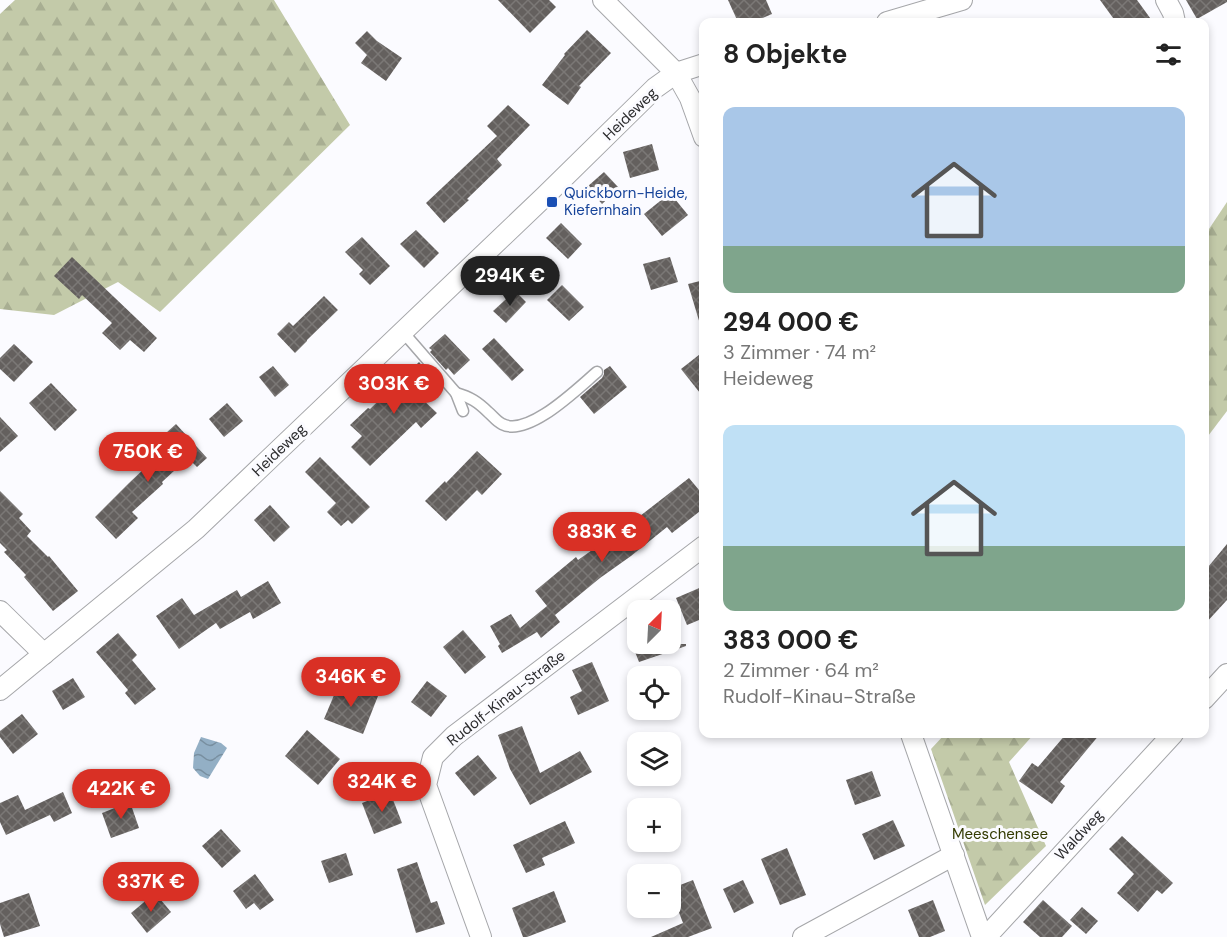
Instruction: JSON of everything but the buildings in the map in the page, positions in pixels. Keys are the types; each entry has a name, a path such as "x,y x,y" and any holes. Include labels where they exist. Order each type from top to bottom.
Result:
{"street":[{"path":"603,0 676,73 690,98 699,123"},
{"path":"1166,0 1174,18"},
{"path":"896,18 919,7 951,9"},
{"name":"Heideweg","path":"0,690 196,529 655,88 676,73 699,66"},
{"name":"Rudolf-Kinau-Straße","path":"481,937 426,785 432,757 454,736 699,550"},
{"path":"0,611 44,654"},
{"path":"1209,694 1227,674"},
{"path":"912,738 984,937"},
{"name":"Waldweg","path":"984,937 1169,738"},
{"path":"803,937 954,855"}],"lane":[{"path":"403,332 456,393 463,411"},
{"path":"456,393 470,397 496,421 513,428 548,413 597,372"}],"green space":[{"path":"15,0 274,0 350,125 160,312 118,282 54,315 0,309 0,14"},
{"path":"1227,202 1227,411 1209,435 1209,229"},
{"name":"Meeschensee","path":"941,738 1030,738 1009,762 1046,846 985,905 931,749"}],"water":[{"path":"201,737 221,743 227,748 208,779 200,776 193,768 194,753"}],"place":[{"name":"Quickborn-Heide, Kiefernhain","path":"552,202"}]}
